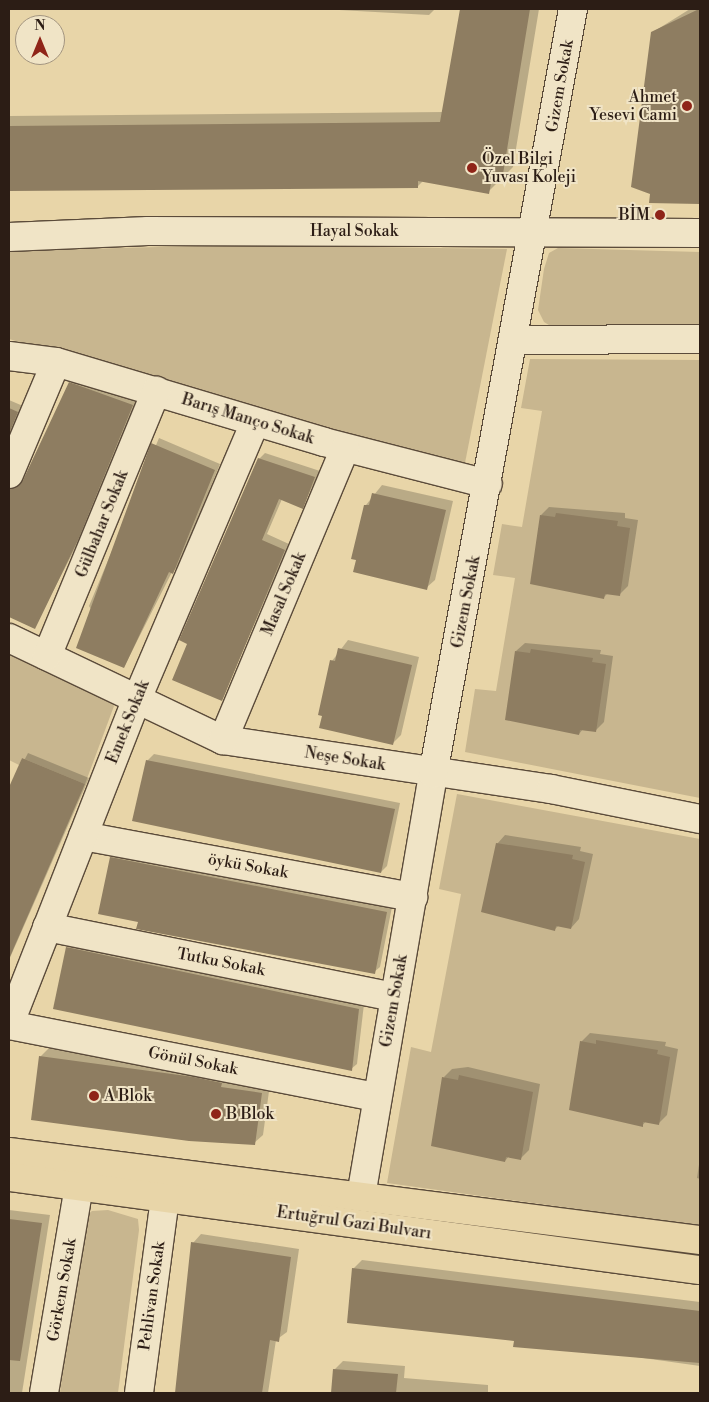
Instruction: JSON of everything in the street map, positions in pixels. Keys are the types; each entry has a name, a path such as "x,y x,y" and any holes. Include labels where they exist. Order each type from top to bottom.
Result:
{"main road":[{"name":"Ertuğrul Gazi Bulvarı","path":"9,1152 165,1198 700,1270"},
{"name":"Ertuğrul Gazi Bulvarı","path":"9,1177 81,1174 361,1196 700,1240"}],"street":[{"name":"Gizem Sokak","path":"361,1196 433,774 488,484 573,9"},
{"name":"Hayal Sokak","path":"9,237 148,230 534,230 700,233"},
{"path":"514,340 700,339"},
{"name":"Barış Manço Sokak","path":"9,356 56,362 345,448 488,484"},
{"path":"9,474 56,362"},
{"name":"Gülbahar Sokak","path":"47,656 156,392"},
{"name":"Emek Sokak","path":"9,1025 137,699 255,422"},
{"name":"Masal Sokak","path":"223,740 345,448"},
{"name":"Neşe Sokak","path":"9,638 223,740 433,774 551,789 700,818"},
{"name":"öykü Sokak","path":"82,836 412,897"},
{"name":"Tutku Sokak","path":"47,927 395,996"},
{"name":"Gönül Sokak","path":"9,1025 377,1097"},
{"name":"Görkem Sokak","path":"44,1393 81,1174"},
{"name":"Pehlivan Sokak","path":"139,1393 165,1198"}],"shaded area":[{"path":"232,245 507,249 464,468 9,339 9,251"},
{"path":"558,248 700,252 700,333 562,333 544,322 538,310 544,269 549,253"},
{"path":"530,359 700,360 700,798 465,752 475,689 496,691 515,578 493,575 502,524 522,527 542,411 521,408"},
{"path":"9,648 107,694 114,706 85,784 22,758 19,765 9,760"},
{"path":"457,794 700,839 700,1226 387,1183 411,1047 431,1052 461,894 439,889"},
{"path":"108,1210 138,1219 139,1230 118,1393 60,1393 83,1218 92,1211"}],"building":[{"path":"460,9 530,9 502,180 492,178 489,194 418,181 418,188 9,191 9,126 440,122"},
{"path":"699,9 700,204 649,203 650,194 631,187 651,32"},
{"path":"69,382 133,405 79,538 35,629 9,617 9,489 23,480"},
{"path":"9,408 18,412 9,434"},
{"path":"151,443 215,470 173,574 169,572 124,668 76,648"},
{"path":"258,458 315,477 303,509 279,499 262,540 285,550 222,701 172,680 187,644 179,640"},
{"path":"372,493 446,510 427,590 353,572 356,560 351,559 364,505 369,505"},
{"path":"556,513 618,521 617,526 630,528 620,596 605,594 604,599 530,584 540,515 555,517"},
{"path":"338,648 412,665 393,745 319,728 322,716 318,715 330,660 335,661"},
{"path":"531,649 593,658 592,662 606,664 596,732 580,730 579,735 505,720 515,651 530,653"},
{"path":"22,758 85,784 9,959 9,787"},
{"path":"146,760 395,809 381,873 132,821"},
{"path":"496,843 573,855 572,859 585,862 571,929 556,926 555,931 481,912"},
{"path":"110,857 387,912 375,974 136,929 138,922 98,914"},
{"path":"66,947 359,1009 352,1071 53,1009"},
{"path":"596,1040 658,1050 657,1054 670,1057 659,1125 643,1122 643,1127 569,1110 580,1041 596,1044"},
{"path":"39,1056 194,1077 222,1083 221,1087 262,1093 255,1145 189,1141 31,1120"},
{"path":"459,1075 533,1092 521,1160 506,1157 505,1162 431,1146 442,1077 458,1080"},
{"path":"9,1219 42,1223 20,1361 9,1360"},
{"path":"191,1242 291,1257 279,1342 270,1340 262,1393 175,1393"},
{"path":"352,1268 700,1311 700,1363 513,1347 514,1341 347,1323"},
{"path":"333,1369 398,1374 396,1393 331,1393"}],"place":[{"name":"Ahmet Yesevi Cami","path":"687,106"},
{"name":"Özel Bilgi Yuvası Koleji","path":"472,168"},
{"name":"BİM","path":"660,215"},
{"name":"A Blok","path":"94,1096"},
{"name":"B Blok","path":"216,1114"}]}
